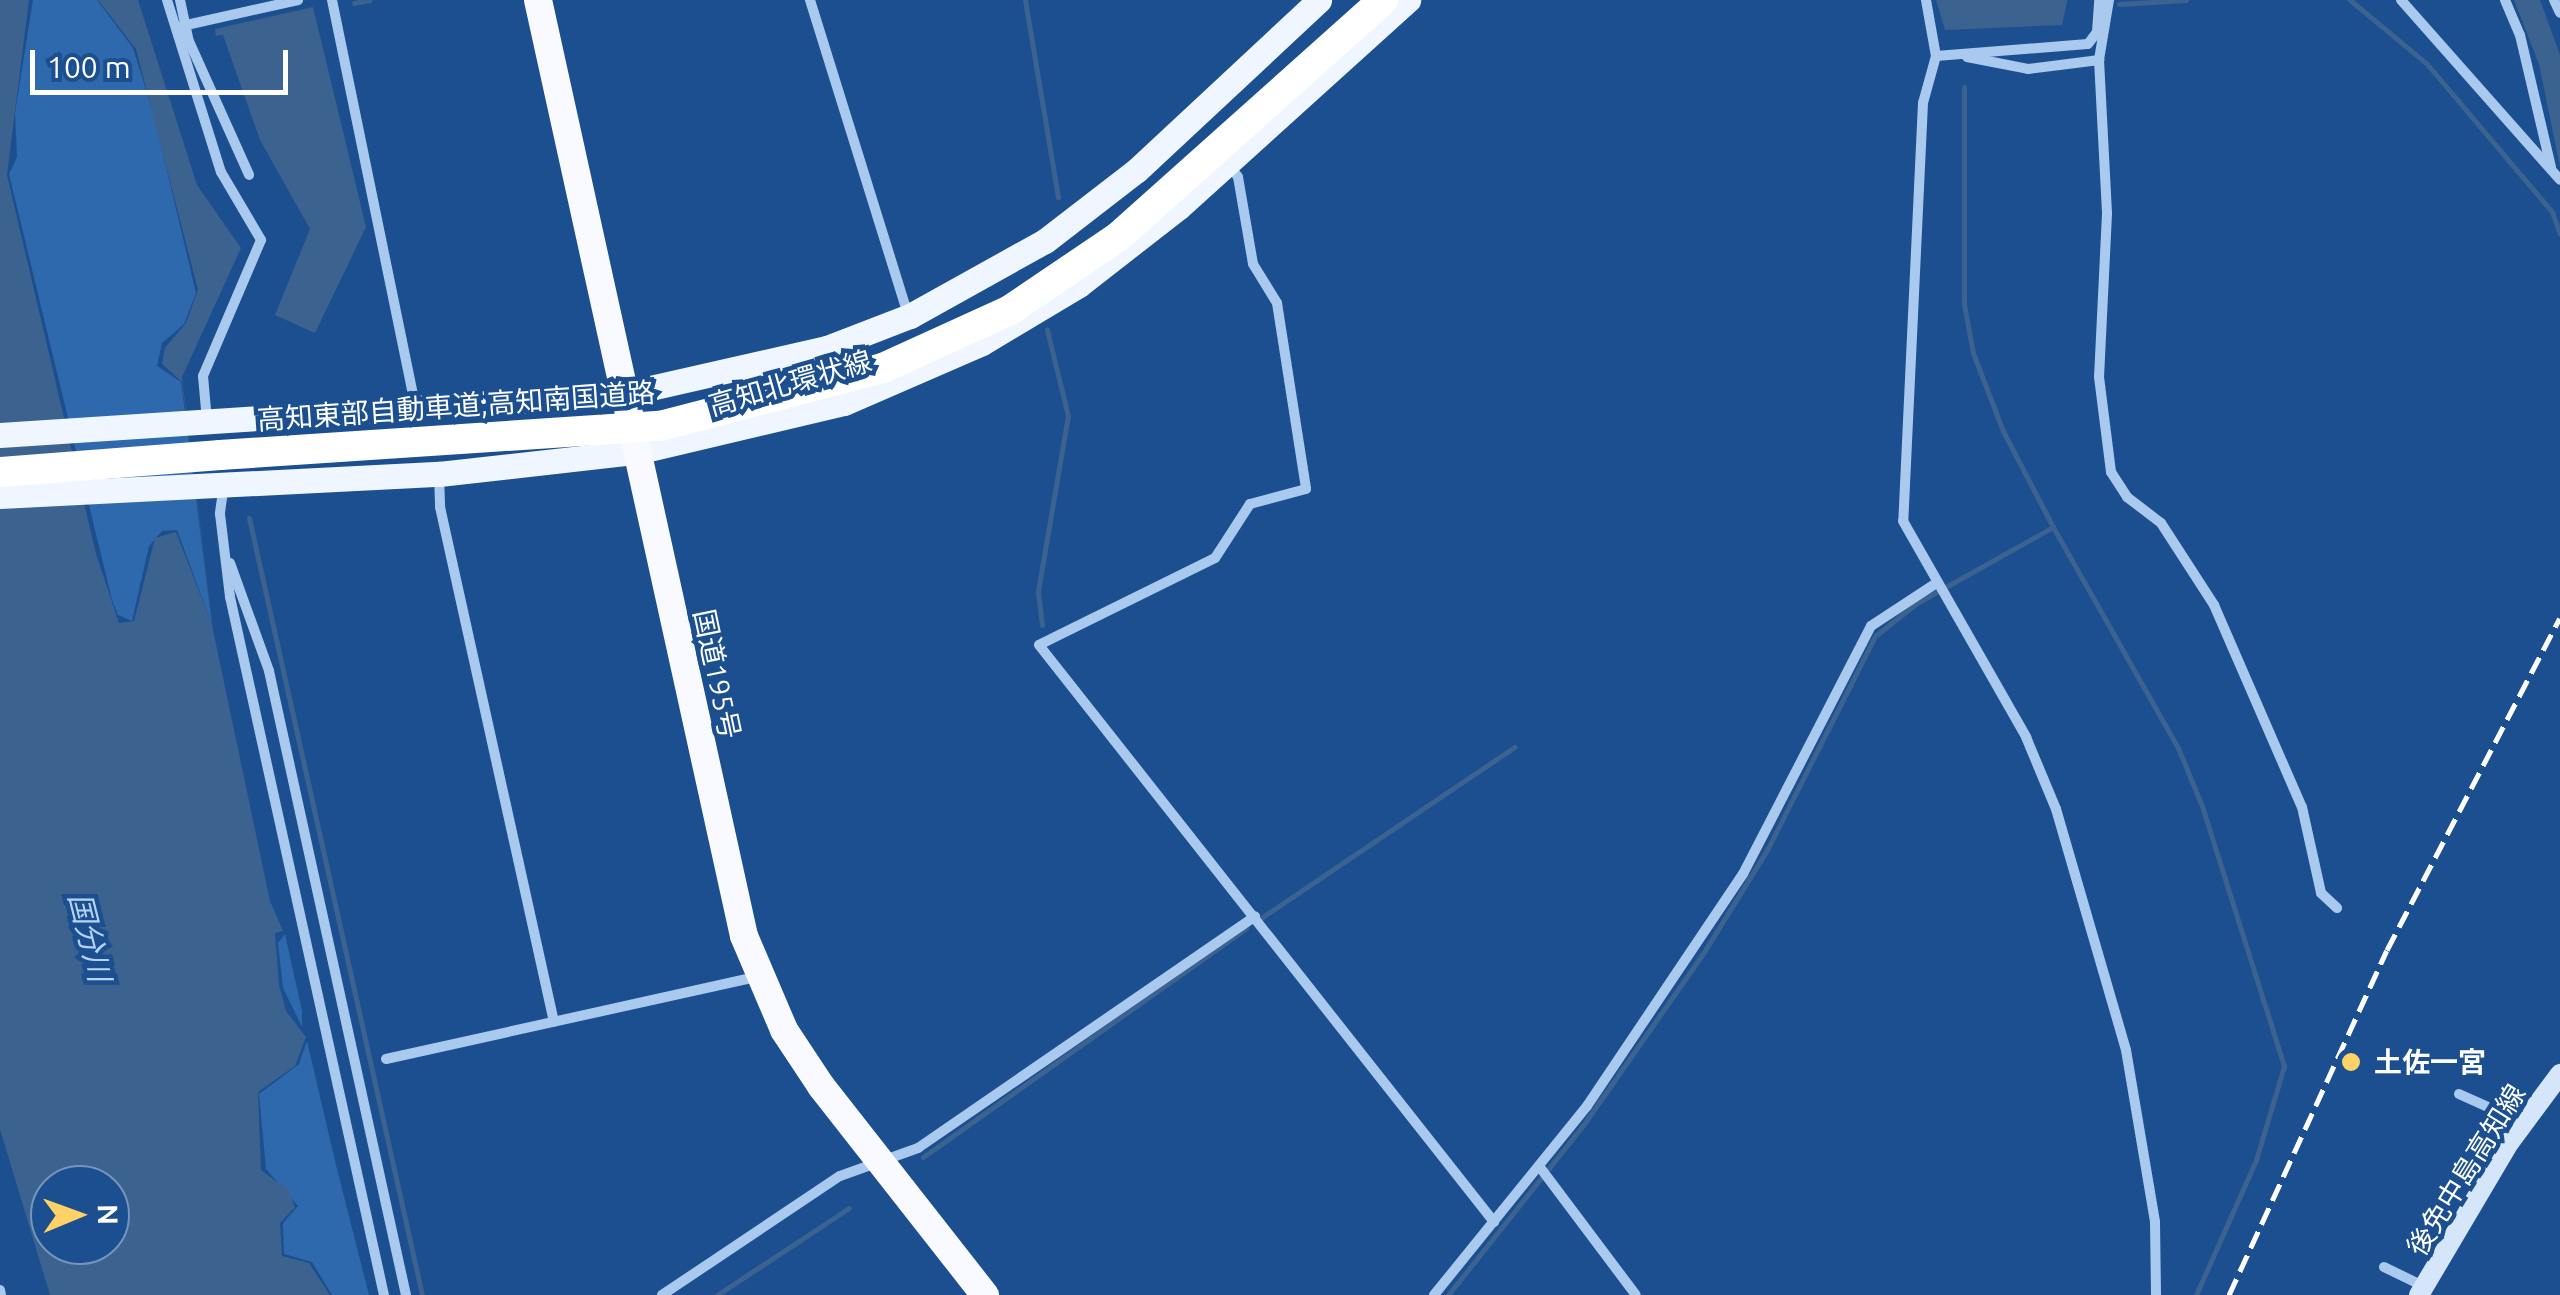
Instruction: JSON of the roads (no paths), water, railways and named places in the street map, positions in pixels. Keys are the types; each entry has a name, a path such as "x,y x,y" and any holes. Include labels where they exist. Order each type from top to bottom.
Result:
{"highway":[{"name":"国道195号","path":"538,0 729,890 784,1030 876,1162 985,1295"},
{"name":"高知東部自動車道;高知南国道路","path":"0,472 217,474 660,426 883,368 1010,310 1078,266 1180,188 1384,0"},
{"path":"0,463 217,474"}],"main road":[{"name":"高知北環状線","path":"0,435 624,394 776,363 910,316 1003,268 1093,206 1319,0"},
{"name":"高知北環状線","path":"0,496 217,474 439,474 636,452 798,418 954,356 1079,285 1228,164 1408,0"},
{"name":"後免中島高知線","path":"2422,1291 2560,1074"},
{"path":"2533,1112 2560,1105"}],"street":[{"path":"166,0 249,175"},
{"path":"180,0 180,27 221,172 261,240 203,376 207,422"},
{"path":"180,27 298,0"},
{"path":"332,0 416,410"},
{"path":"810,0 910,316"},
{"path":"1926,0 1936,56 1923,103 1900,486 1903,520 1943,600 2026,737 2091,920 2126,1050 2155,1222 2156,1295"},
{"path":"1936,56 2088,44 2098,32 2099,0"},
{"path":"2110,0 2099,60 2107,214 2099,377 2111,472 2127,497 2161,524 2214,605 2302,807 2321,893 2337,908"},
{"path":"2401,0 2560,180"},
{"path":"2505,0 2551,168"},
{"path":"2554,0 2560,13"},
{"path":"1956,54 2028,69 2099,60"},
{"path":"2526,141 2542,126"},
{"path":"1228,164 1238,177 1253,264 1277,303 1306,489 1250,504 1215,558 1038,645 1494,1222"},
{"path":"217,474 230,596 384,1295"},
{"path":"439,474 440,506 554,1022"},
{"path":"228,559 269,671 406,1295"},
{"path":"1434,1295 1587,1106 1743,874 1872,626 1935,584"},
{"path":"662,1295 840,1176 918,1148 1254,916"},
{"path":"386,1059 760,976"},
{"path":"2458,1094 2508,1116 2533,1112"},
{"path":"1539,1166 1636,1295"},
{"path":"2384,1267 2422,1291"}],"water":[{"name":"国分川","path":"0,0 29,0 7,175 96,554 119,623 134,621 155,538 176,532 212,625 182,382 162,364 165,348 186,323 198,290 136,49 98,0 138,0 197,185 241,248 182,377 213,630 270,901 283,931 275,933 279,985 286,1011 306,1037 295,1066 258,1092 261,1170 288,1190 295,1207 280,1223 282,1256 309,1263 330,1295 50,1295 41,1265 130,1265 130,1165 30,1165 30,1229 0,1129"},
{"path":"1936,0 2067,2 2062,25 1945,30"},
{"path":"2514,0 2540,0 2560,55 2560,167 2539,64"},
{"path":"313,7 366,227 315,333 275,315 310,229 260,140 223,35 216,36 215,29"}],"waterway":[{"path":"354,3 370,0"},
{"path":"1025,0 1058,197"},
{"path":"2119,4 2186,0"},
{"path":"2350,0 2427,64 2552,212 2560,234"},
{"path":"1964,87 1964,304 1973,353 2003,431 2178,748 2202,806 2284,1066 2256,1160 2196,1295"},
{"path":"1042,625 1038,591 1068,416 1047,330"},
{"path":"249,518 422,1295"},
{"path":"1448,1295 1584,1124 1704,952 1767,850 1875,636 1917,603 2053,527"},
{"path":"1255,922 1514,747"},
{"path":"923,1157 1246,928"},
{"path":"717,1295 849,1208"}],"railway":[{"path":"2229,1295 2387,950 2560,618"}],"place":[{"name":"土佐一宮","path":"2351,1062"}]}
